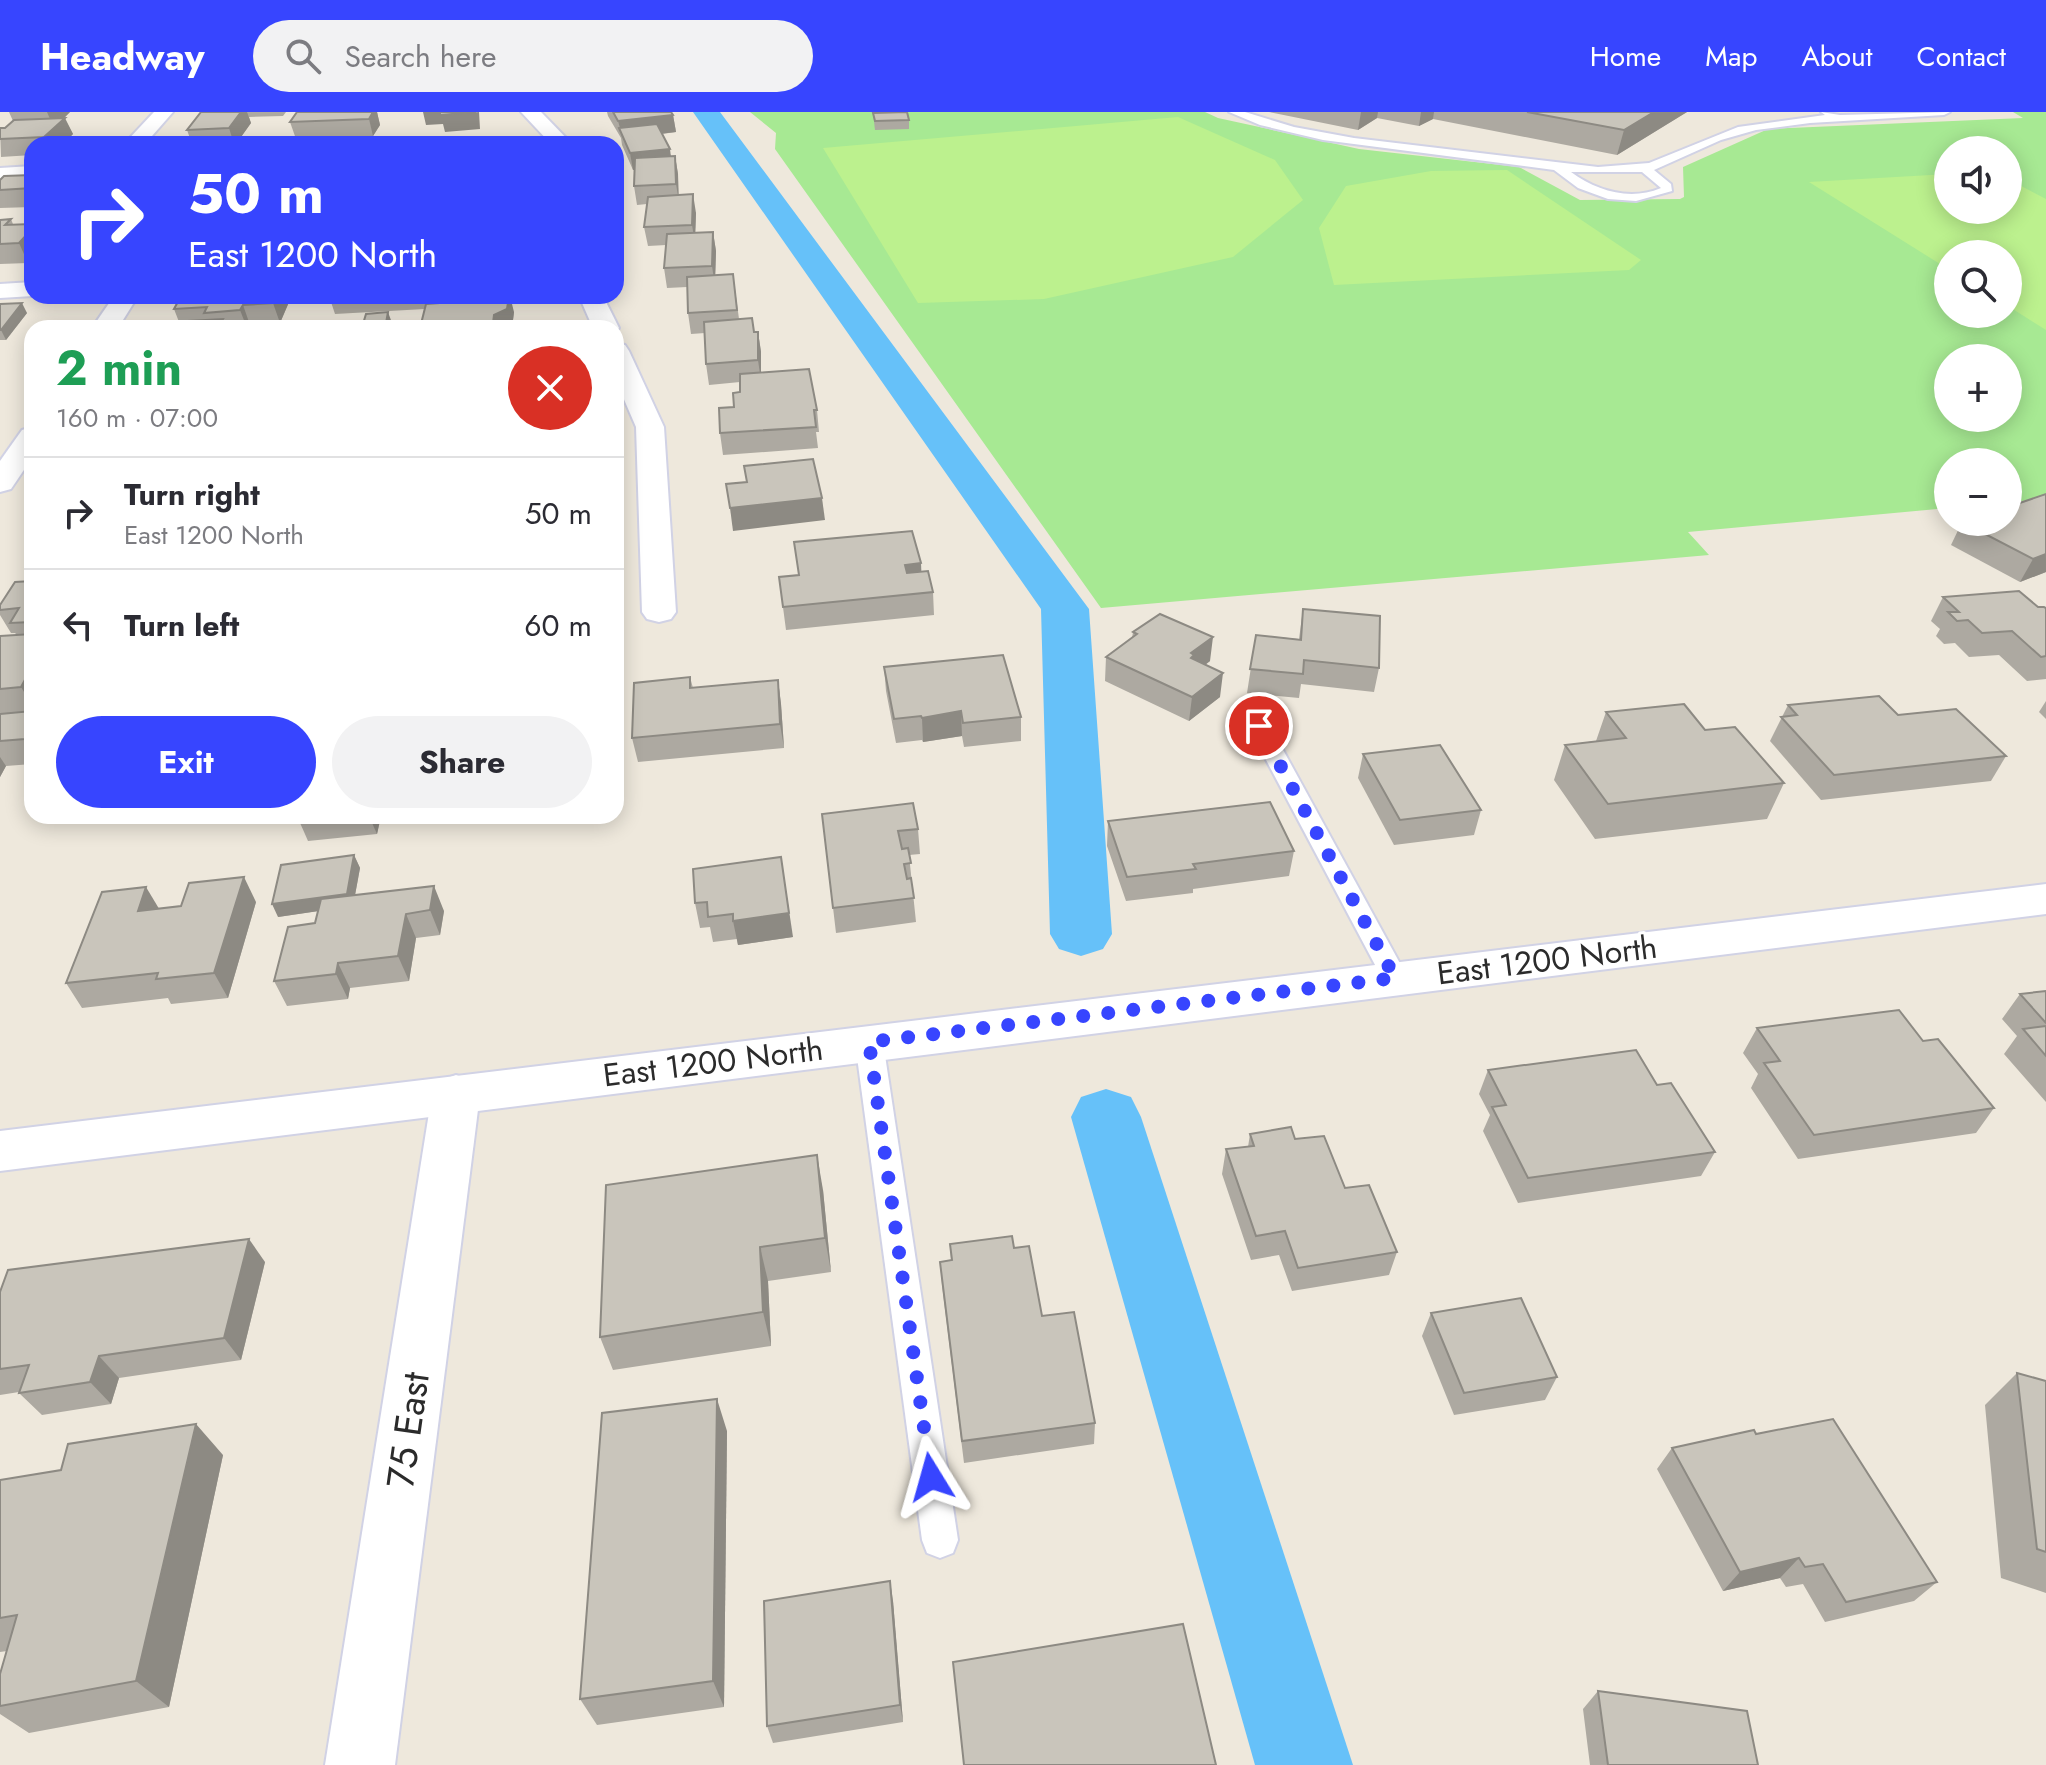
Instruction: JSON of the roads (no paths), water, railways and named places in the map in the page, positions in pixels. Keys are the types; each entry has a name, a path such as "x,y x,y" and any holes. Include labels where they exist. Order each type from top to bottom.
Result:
{"street":[{"path":"142,136 164,112"},
{"path":"530,112 554,136"},
{"path":"0,174 24,172"},
{"path":"0,291 24,290"},
{"path":"624,369 650,427 659,612"},
{"path":"0,483 24,448"},
{"name":"East 1200 North","path":"0,1151 2046,899"},
{"name":"75 East","path":"360,1765 456,1094"}],"lane":[{"path":"1235,112 1324,136 1558,168 1645,168 1672,163 1689,150 1727,134 1777,122 1832,115 1944,112"},
{"path":"1558,168 1577,185 1606,196 1633,197 1666,191 1667,187 1645,168"},
{"path":"1259,726 1395,978"},
{"path":"869,1042 940,1540"}],"waterway":[{"path":"706,112 1065,609 1081,934"},
{"path":"1106,1117 1304,1765"}]}
